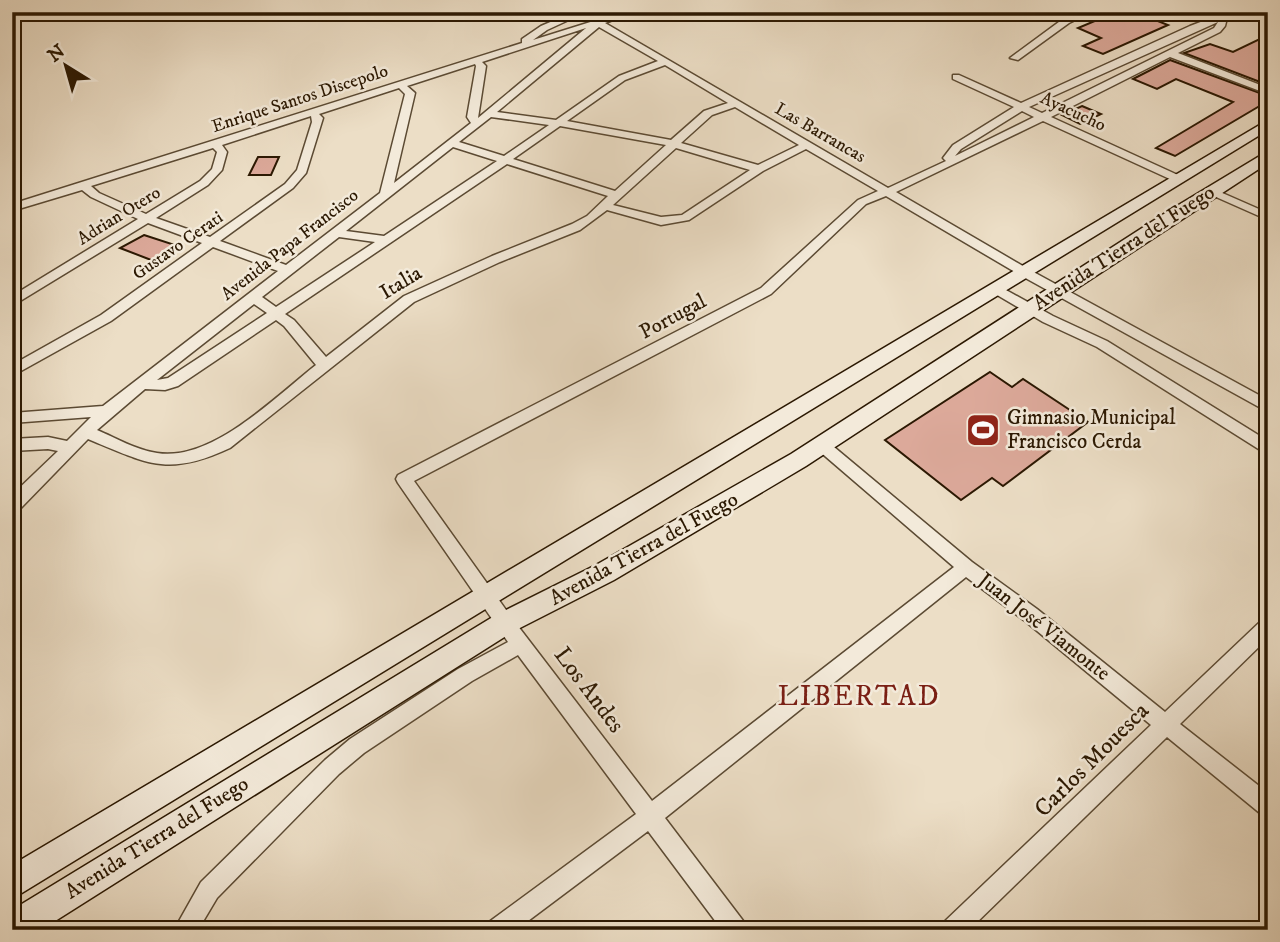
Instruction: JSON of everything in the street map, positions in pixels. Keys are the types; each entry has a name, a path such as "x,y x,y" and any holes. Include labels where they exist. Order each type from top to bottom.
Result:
{"street":[{"path":"514,49 544,28 582,12"},
{"name":"Avenida Papa Francisco","path":"12,506 107,411 451,144 614,12"},
{"name":"Enrique Santos Discepolo","path":"12,208 629,12"},
{"path":"1015,58 1066,21 1088,12"},
{"path":"1205,12 1223,19"},
{"name":"Portugal","path":"942,166 957,147 1021,107 1193,28 1236,12"},
{"name":"Portugal","path":"404,479 766,290 862,202 942,166 1217,30 1223,19"},
{"name":"Las Barrancas","path":"599,23 1024,272 1268,407"},
{"path":"1169,53 1268,91"},
{"path":"476,124 472,117 481,66 477,61"},
{"path":"142,384 165,385 173,382 505,160 628,74 664,62"},
{"name":"Ayacucho","path":"956,77 1176,178"},
{"path":"385,195 410,93 400,84"},
{"name":"Italia","path":"87,432 156,460 177,462 199,458 225,444 409,299 496,258 576,227 604,206 708,113 734,104"},
{"name":"Gustavo Cerati","path":"12,371 106,318 215,242 289,186 302,171 318,117 313,113"},
{"path":"489,114 559,123 672,146 720,156 759,169"},
{"name":"Avenida Tierra del Fuego","path":"12,883 1268,124"},
{"name":"Adrian Otero","path":"12,302 211,177 217,170 222,152 216,144"},
{"path":"451,144 616,195"},
{"path":"604,206 661,221 685,218 759,169 806,145"},
{"name":"Avenida Tierra del Fuego","path":"12,929 513,633 557,598 823,446 1268,156"},
{"path":"83,186 95,195 148,219 287,270"},
{"path":"1211,191 1268,217"},
{"path":"336,233 386,240"},
{"path":"997,289 1102,344 1268,449"},
{"path":"253,297 289,323 325,366"},
{"path":"12,418 107,411"},
{"path":"12,445 48,443 72,448"},
{"name":"Juan José Viamonte","path":"823,446 966,567 1031,615 1268,807"},
{"name":"Los Andes","path":"404,479 513,633 736,930"},
{"path":"497,930 650,816 966,567"},
{"name":"Carlos Mouesca","path":"952,930 1036,853 1268,626"},
{"path":"185,930 209,890 332,768 358,746 465,675 513,633"}],"building":[{"path":"1116,12 1135,12 1168,25 1103,54 1083,46 1101,38 1078,28"},
{"path":"1268,35 1268,85 1184,53 1210,44 1233,52"},
{"path":"1170,60 1268,96 1268,101 1175,156 1156,148 1233,102 1176,79 1157,89 1133,79"},
{"path":"1082,106 1101,114 1080,124 1062,115"},
{"path":"258,157 279,157 271,175 249,175"},
{"path":"144,235 181,247 159,263 120,248"},
{"path":"990,372 1012,387 1023,379 1088,422 1003,486 992,478 961,500 885,440"}],"place":[{"name":"Gimnasio Municipal Francisco Cerda","path":"983,430"}],"district":[{"name":"LIBERTAD","path":"859,696"}]}
